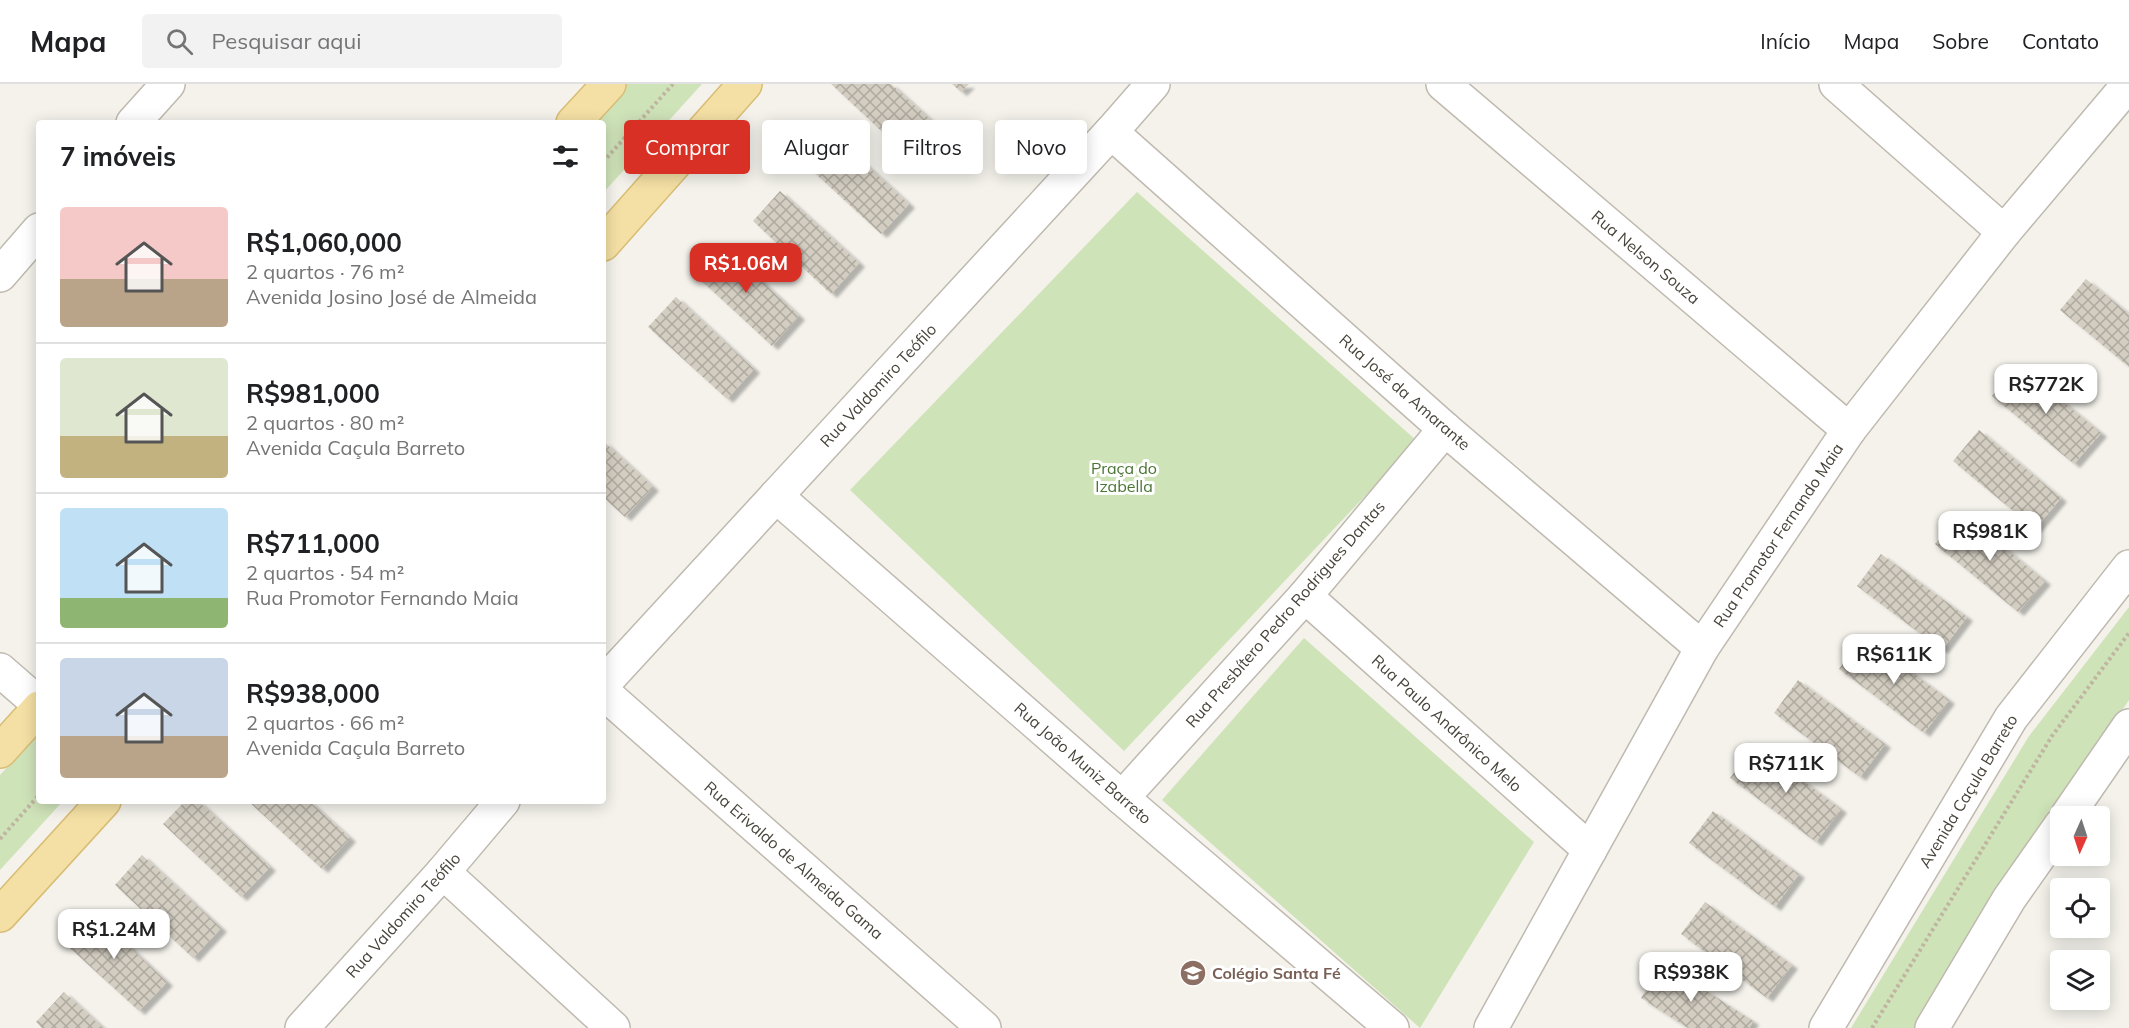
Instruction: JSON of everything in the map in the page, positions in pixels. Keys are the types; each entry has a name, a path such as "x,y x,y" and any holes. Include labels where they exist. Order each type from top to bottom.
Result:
{"main road":[{"path":"576,120 609,84"},
{"path":"606,241 745,84"},
{"path":"0,751 36,709"},
{"path":"0,915 101,804"}],"street":[{"path":"136,120 168,84"},
{"name":"Rua Valdomiro Teófilo","path":"606,681 1112,132 1153,84"},
{"name":"Rua Nelson Souza","path":"1443,84 1849,430"},
{"path":"1836,84 2004,232"},
{"name":"Rua Promotor Fernando Maia","path":"1491,1028 1702,648 1849,430 2004,232 2129,84"},
{"name":"Rua José da Amarante","path":"1112,132 1445,429 1702,648"},
{"path":"0,274 36,233"},
{"name":"Rua Presbítero Pedro Rodrigues Dantas","path":"1122,798 1305,596 1445,429"},
{"name":"Rua João Muniz Barreto","path":"776,496 1122,798 1392,1028"},
{"name":"Avenida Caçula Barreto","path":"1826,1028 2011,718 2129,567"},
{"name":"Rua Paulo Andrônico Melo","path":"1305,596 1590,850"},
{"path":"0,669 36,703"},
{"name":"Rua Erivaldo de Almeida Gama","path":"606,695 984,1028"},
{"path":"2074,806 2129,726"},
{"name":"Rua Valdomiro Teófilo","path":"302,1028 443,872 500,804"},
{"path":"1932,1028 2009,899 2050,841"},
{"path":"443,872 613,1028"}],"path":[{"path":"606,159 673,84"},
{"path":"1872,1028 2052,736 2129,633"},
{"path":"0,839 36,798"}],"green space":[{"path":"624,84 702,84 669,120 624,120 624,170 606,190 606,120 591,120"},
{"name":"Praça do Izabella","path":"1137,192 1417,441 1124,751 850,490"},
{"path":"2129,607 2129,700 2058,806 2050,806 2050,819 1922,1028 1851,1028 2029,736"},
{"path":"1304,638 1534,842 1420,1028 1162,800"},
{"path":"36,736 36,804 60,804 0,870 0,775"}],"building":[{"path":"831,84 891,84 931,120 882,120 882,132"},
{"path":"952,84 969,84 961,92"},
{"path":"870,168 909,204 881,234 816,174 870,174"},
{"path":"780,191 859,263 831,294 753,221"},
{"path":"721,243 799,316 772,346 693,273"},
{"path":"2086,279 2129,314 2129,367 2060,310"},
{"path":"676,297 754,369 727,399 648,327"},
{"path":"2018,365 2101,433 2074,464 1992,396"},
{"path":"1979,430 2061,498 2035,529 1953,461"},
{"path":"606,444 653,487 625,517 606,500"},
{"path":"1962,513 2045,581 2018,612 1935,544"},
{"path":"1881,554 1967,617 1942,650 1857,586"},
{"path":"1863,636 1949,700 1924,733 1839,669"},
{"path":"1798,680 1885,744 1860,777 1774,713"},
{"path":"1755,745 1841,809 1816,842 1730,778"},
{"path":"182,804 201,804 270,867 241,897 163,824"},
{"path":"251,804 312,804 350,838 322,869"},
{"path":"1713,811 1799,874 1775,907 1689,843"},
{"path":"142,855 221,928 193,958 115,885"},
{"path":"1705,902 1792,965 1767,998 1681,934"},
{"path":"89,909 167,982 139,1011 60,939"},
{"path":"1663,963 1753,1021 1749,1028 1688,1028 1641,998"},
{"path":"64,992 103,1028 42,1028 36,1022"}],"place":[{"name":"Colégio Santa Fé","path":"1193,973"}]}
